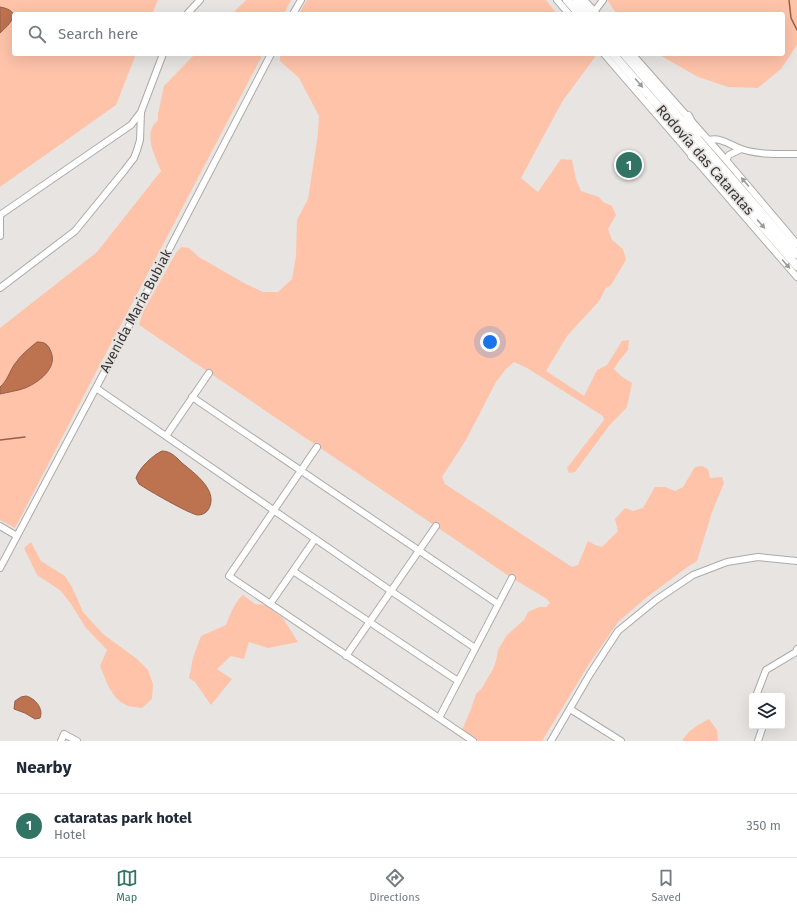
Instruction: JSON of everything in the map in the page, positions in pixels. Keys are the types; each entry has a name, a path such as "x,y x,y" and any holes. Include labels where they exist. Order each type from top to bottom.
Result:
{"highway":[{"path":"567,0 577,12"},
{"path":"577,0 592,12"},
{"name":"Rodovía das Cataratas","path":"616,56 797,266"},
{"name":"Rodovía das Cataratas","path":"626,56 706,143 797,254"},
{"path":"688,116 706,143"},
{"path":"692,156 718,175"}],"street":[{"path":"189,12 200,0"},
{"path":"294,12 301,0"},
{"path":"557,0 568,12"},
{"path":"586,0 592,12"},
{"path":"594,12 603,0"},
{"path":"0,236 0,215 127,129 141,112 162,56"},
{"name":"Avenida Maria Bubiak","path":"0,568 271,56"},
{"path":"606,56 797,277"},
{"path":"634,56 688,116"},
{"path":"0,288 75,231 124,171 138,150 140,140 141,112"},
{"path":"797,154 766,153 741,149 715,139 706,143 726,160 797,244"},
{"path":"726,160 729,155 741,149"},
{"path":"166,436 209,373"},
{"path":"96,388 475,648"},
{"path":"192,397 498,604"},
{"path":"317,447 229,576 473,741"},
{"path":"0,526 17,536"},
{"path":"346,656 436,526"},
{"path":"270,604 314,539"},
{"path":"551,741 618,631 656,600 693,575 727,562 758,557 797,561"},
{"path":"293,571 458,681"},
{"path":"438,718 512,578"},
{"path":"757,693 766,670 797,650"},
{"path":"570,709 621,741"},
{"path":"758,741 762,729"},
{"path":"61,741 64,734 76,741"}],"shaded area":[{"path":"0,0 158,0 153,12 12,12 12,56 135,56 116,105 0,187"},
{"path":"246,0 291,0 285,12 234,12"},
{"path":"307,0 546,0 555,12 300,12"},
{"path":"607,0 797,0 797,45 781,69 758,88 728,87 698,77 661,56 785,56 785,12 616,12"},
{"path":"0,7 11,11 12,20 0,33"},
{"path":"193,56 262,56 15,528 0,520 0,328 97,252 161,171 153,152 150,138 153,126 158,120 164,86"},
{"path":"280,56 595,57 562,102 521,178 538,192 561,159 572,160 576,179 581,191 599,197 603,202 612,206 616,215 608,229 612,240 623,249 626,260 611,285 605,289 600,300 567,336 546,371 584,396 597,370 607,365 622,341 629,340 628,350 614,369 621,376 632,383 627,407 609,426 575,472 569,473 567,468 604,420 603,416 527,368 514,362 506,369 496,382 466,440 442,477 445,484 572,567 578,565 588,541 602,547 618,531 615,519 625,508 633,511 643,508 655,487 665,487 675,491 683,487 695,467 702,466 708,469 710,478 722,477 724,483 712,512 697,561 647,597 618,622 589,664 542,741 479,741 462,730 476,694 482,688 493,669 498,650 507,635 524,620 528,612 539,607 546,607 550,603 547,599 512,578 139,325 143,312 176,253 181,247 189,248 199,257 244,283 263,292 278,292 292,279 296,256 297,220 308,199 318,134 319,116 299,78 280,61"},
{"path":"37,342 46,344 51,352 52,364 46,374 30,386 0,394 0,387 6,380 14,365 24,353"},
{"path":"162,451 174,455 204,483 211,496 211,503 205,513 198,515 187,511 139,484 136,478 140,470"},
{"path":"31,542 41,561 65,576 72,587 83,612 103,634 137,659 148,670 153,684 152,699 142,708 126,705 116,698 107,683 100,666 107,650 86,628 61,591 37,575 24,548"},
{"path":"243,595 255,604 265,605 283,618 298,642 268,648 249,642 244,659 231,656 217,669 232,679 211,705 195,682 189,678 193,658 201,636 226,625 235,605"},
{"path":"26,696 33,699 38,704 41,711 40,718 35,719 14,709 15,701"},
{"path":"709,719 717,730 718,741 682,741 690,731"}],"waterway":[{"path":"789,0 791,18 797,30"},
{"path":"0,440 25,437"}],"place":[{"name":"cataratas park hotel","path":"629,165"}]}
